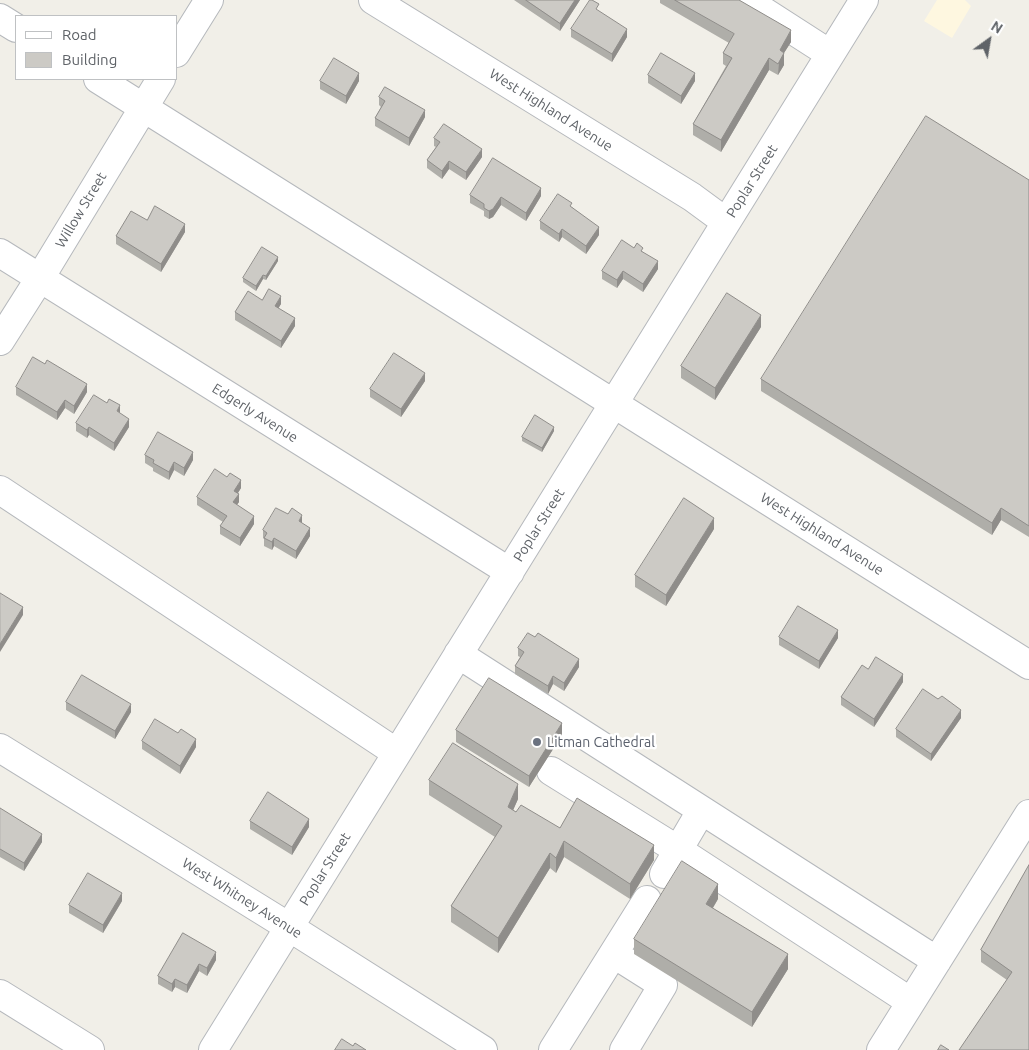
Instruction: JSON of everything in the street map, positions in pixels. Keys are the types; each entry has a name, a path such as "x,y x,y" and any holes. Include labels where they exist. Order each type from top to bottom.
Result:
{"street":[{"path":"178,50 209,0"},
{"name":"West Highland Avenue","path":"373,0 692,197 726,222"},
{"path":"746,0 830,54"},
{"name":"Poplar Street","path":"213,1050 864,0"},
{"path":"0,18 15,27"},
{"name":"West Highland Avenue","path":"100,80 1029,665"},
{"name":"Willow Street","path":"0,341 160,80"},
{"name":"Edgerly Avenue","path":"0,253 510,572"},
{"path":"0,490 397,752"},
{"path":"458,654 937,961"},
{"name":"West Whitney Avenue","path":"0,748 483,1050"},
{"path":"551,770 678,850 911,1002"},
{"path":"664,874 701,811"},
{"path":"882,1050 1029,814"},
{"path":"553,1050 647,900"},
{"path":"614,954 663,985 624,1050"},
{"path":"0,994 90,1050"}],"shaded area":[{"path":"937,0 965,0 971,6 952,38 924,21"}],"building":[{"path":"526,0 575,0 560,23"},
{"path":"590,0 599,4 596,9 627,29 612,54 571,29"},
{"path":"675,0 739,0 791,30 780,50 784,53 778,64 769,58 721,140 693,124 732,58 723,53 734,34"},
{"path":"661,53 695,73 681,96 648,75"},
{"path":"334,58 359,73 346,96 320,81"},
{"path":"385,87 425,110 409,138 375,118 385,101 379,97"},
{"path":"926,116 1029,180 1029,526 1001,508 992,523 761,379"},
{"path":"444,124 482,149 466,172 449,161 442,171 427,160 440,142 434,138"},
{"path":"493,158 541,188 526,213 501,197 493,209 489,211 484,208 484,204 470,195"},
{"path":"558,194 572,203 570,206 599,227 586,246 562,229 559,234 540,221"},
{"path":"155,206 185,224 161,264 116,236 131,211 147,220"},
{"path":"622,240 634,248 637,243 643,248 641,251 658,261 643,284 623,271 617,280 602,271"},
{"path":"262,247 278,257 266,276 263,275 256,286 243,278"},
{"path":"269,289 281,296 275,306 295,318 281,341 235,312 248,291 262,300"},
{"path":"727,293 761,315 715,388 681,366"},
{"path":"394,353 425,373 401,409 370,389"},
{"path":"33,357 45,364 47,360 87,384 74,406 65,400 57,412 16,387"},
{"path":"94,395 107,403 109,399 120,405 117,411 129,419 114,443 89,427 87,430 76,423"},
{"path":"535,415 554,427 542,448 522,437"},
{"path":"158,432 193,452 184,468 174,462 169,472 153,463 154,460 145,455"},
{"path":"215,469 227,477 230,473 241,480 234,491 239,494 233,502 254,516 240,538 220,526 227,516 197,497"},
{"path":"684,498 714,518 666,595 635,575"},
{"path":"276,508 288,514 292,508 302,515 299,521 310,528 296,551 274,538 272,542 264,538 267,533 263,530"},
{"path":"0,593 23,607 0,644"},
{"path":"798,606 838,630 819,661 779,637"},
{"path":"528,633 535,637 538,633 579,659 564,683 553,676 548,686 515,666 524,652 518,648"},
{"path":"876,657 903,674 874,719 841,697 862,665 868,669"},
{"path":"82,675 131,704 115,731 66,702"},
{"path":"489,678 562,723 529,776 456,730"},
{"path":"923,689 938,699 942,696 961,710 931,754 896,729"},
{"path":"155,719 178,733 181,729 196,739 180,766 142,741"},
{"path":"453,743 518,784 508,807 516,812 521,805 560,828 577,798 654,845 630,884 564,841 556,858 550,853 498,938 451,906 502,826 429,780"},
{"path":"268,792 309,819 292,847 250,821"},
{"path":"0,808 42,834 24,863 0,849"},
{"path":"682,861 718,884 706,904 788,954 752,1012 634,939"},
{"path":"1029,865 1029,1050 959,1050 1012,972 981,950"},
{"path":"88,873 122,893 103,925 69,905"},
{"path":"183,933 216,952 207,968 199,964 187,985 175,979 172,984 158,976"},
{"path":"342,1039 353,1046 355,1043 366,1050 335,1050"},
{"path":"941,1045 949,1050 938,1050"}],"place":[{"name":"Litman Cathedral","path":"537,742"}]}
